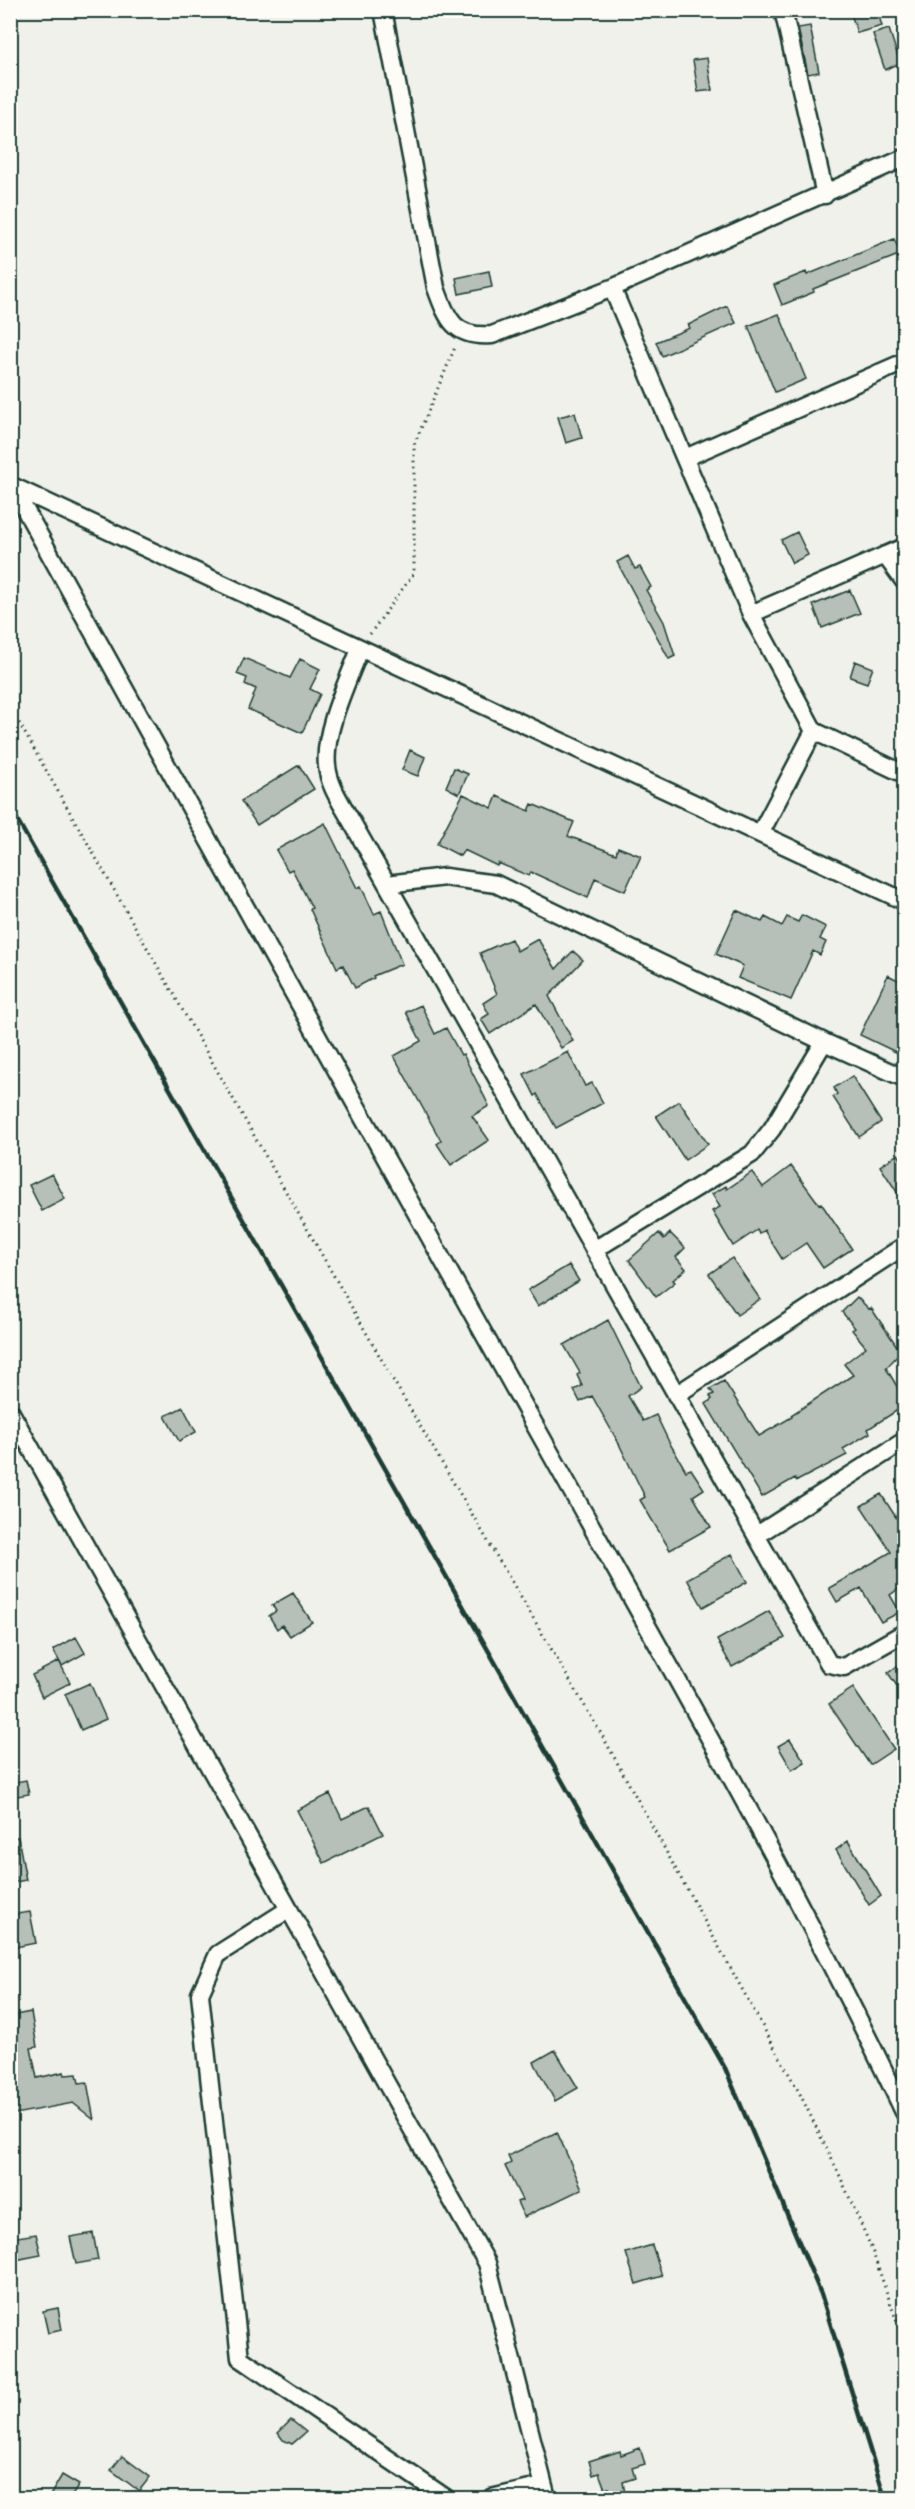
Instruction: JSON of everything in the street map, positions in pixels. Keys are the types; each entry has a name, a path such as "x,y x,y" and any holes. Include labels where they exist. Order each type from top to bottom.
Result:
{"street":[{"path":"383,10 436,288 450,320 461,332 475,336 492,335 612,288 904,158"},
{"path":"783,10 825,195"},
{"path":"612,288 752,614 814,731 904,774"},
{"path":"685,458 904,362"},
{"path":"904,901 12,486 161,758 717,1748 904,2112"},
{"path":"752,614 904,547"},
{"path":"885,555 904,580"},
{"path":"360,649 328,742 327,765 332,786 701,1442 757,1535 829,1664 844,1667 904,1634"},
{"path":"760,834 814,731"},
{"path":"387,884 445,877 496,884 824,1042 904,1078"},
{"path":"594,1250 752,1154 772,1129 824,1042"},
{"path":"676,1395 904,1246"},
{"path":"10,1411 487,2263 545,2492 491,2499"},
{"path":"757,1535 904,1441"},
{"path":"289,1909 218,1954 200,1994 240,2358 446,2499"}],"path":[{"path":"360,649 414,573 414,445 461,332"},
{"path":"10,707 392,1378 603,1737 800,2094 871,2247 899,2328 904,2357"}],"building":[{"path":"850,10 877,10 882,26 857,33"},
{"path":"810,26 819,72 808,74 798,28"},
{"path":"889,29 900,63 885,70 873,34"},
{"path":"707,58 712,90 698,92 693,60"},
{"path":"894,239 901,254 813,289 814,292 782,305 774,285 806,272 807,275"},
{"path":"489,271 492,287 459,294 456,278"},
{"path":"727,306 736,323 662,356 656,342 690,328 688,325"},
{"path":"779,314 806,379 775,392 748,326"},
{"path":"575,413 582,438 566,443 558,417"},
{"path":"797,532 808,555 792,563 781,540"},
{"path":"628,556 635,569 640,567 651,587 646,590 664,622 675,656 669,659 617,562"},
{"path":"850,590 860,613 822,628 813,605"},
{"path":"244,658 290,678 300,659 320,669 310,689 320,694 302,733 248,709 256,689 245,684 247,678 237,674"},
{"path":"855,661 873,668 867,683 850,677"},
{"path":"410,750 425,757 418,776 402,770"},
{"path":"299,765 314,789 257,825 241,801"},
{"path":"454,768 468,774 459,794 446,787"},
{"path":"463,794 492,808 497,796 529,811 532,804 574,822 568,836 616,854 618,847 641,856 625,891 595,878 588,898 531,872 529,876 498,863 497,866 464,850 460,856 437,844"},
{"path":"325,823 357,888 361,886 374,914 381,911 402,964 373,976 374,978 355,988 343,965 337,968 310,909 312,908 292,869 288,871 276,850"},
{"path":"736,910 762,922 765,917 782,926 787,917 798,922 802,915 826,927 820,939 826,942 820,955 813,951 791,1000 738,978 743,966 716,954"},
{"path":"511,939 517,951 538,939 556,969 573,951 583,960 549,996 573,1041 561,1048 536,1004 490,1034 481,1019 489,1014 483,1003 497,994 480,953"},
{"path":"888,975 904,983 904,1056 860,1035"},
{"path":"421,1005 435,1034 446,1028 461,1055 463,1054 489,1106 472,1116 489,1140 451,1165 437,1144 441,1141 394,1056 421,1041 406,1012"},
{"path":"568,1052 585,1086 592,1083 603,1103 556,1128 524,1074"},
{"path":"852,1076 881,1122 859,1137 833,1097 837,1094 834,1088"},
{"path":"679,1101 708,1144 685,1160 656,1116"},
{"path":"898,1154 904,1164 904,1203 880,1166"},
{"path":"791,1166 819,1204 821,1203 852,1249 823,1268 806,1243 782,1259 764,1230 759,1234 757,1230 733,1246 712,1211 720,1207 712,1194 726,1186 727,1189 752,1172 763,1187"},
{"path":"52,1174 65,1199 42,1211 29,1185"},
{"path":"659,1233 664,1239 670,1233 685,1248 676,1257 686,1269 673,1280 675,1282 656,1297 629,1260"},
{"path":"732,1258 760,1299 737,1315 709,1274"},
{"path":"569,1265 579,1281 538,1306 528,1290"},
{"path":"857,1297 869,1309 871,1308 901,1352 886,1368 904,1398 904,1406 868,1429 870,1433 843,1449 847,1455 797,1481 795,1478 762,1497 706,1404 712,1399 710,1396 714,1394 710,1389 724,1381 759,1436 792,1417 791,1415 853,1375 844,1364 866,1347 852,1330 855,1328 842,1312"},
{"path":"608,1320 641,1387 628,1396 643,1421 656,1415 686,1471 691,1469 704,1489 693,1496 711,1527 670,1550 640,1500 645,1497 592,1396 580,1402 574,1390 582,1386 577,1375 580,1373 564,1345"},
{"path":"183,1407 196,1432 179,1441 165,1416"},
{"path":"881,1494 897,1519 904,1515 904,1585 890,1595 900,1612 881,1622 861,1588 837,1602 829,1588 891,1552 861,1506"},
{"path":"732,1554 747,1582 703,1607 687,1579"},
{"path":"293,1593 312,1622 290,1636 282,1625 277,1629 269,1616 276,1611 272,1605"},
{"path":"769,1611 785,1638 732,1667 717,1640"},
{"path":"76,1637 85,1653 62,1666 53,1650"},
{"path":"59,1661 70,1683 42,1697 32,1675"},
{"path":"904,1661 904,1696 888,1673"},
{"path":"90,1683 106,1719 81,1730 65,1694"},
{"path":"853,1688 894,1749 870,1765 829,1704"},
{"path":"790,1739 805,1762 792,1770 778,1746"},
{"path":"26,1780 29,1794 12,1797 10,1783"},
{"path":"330,1794 342,1819 369,1806 383,1834 324,1863 297,1810"},
{"path":"10,1837 18,1837 26,1880 10,1883"},
{"path":"848,1841 881,1896 869,1905 836,1850"},
{"path":"30,1912 36,1943 10,1948 10,1915"},
{"path":"31,2012 37,2047 31,2048 37,2078 64,2072 65,2075 77,2074 79,2083 87,2082 94,2120 73,2103 15,2114 10,2078 17,2077 10,2044 10,2016"},
{"path":"555,2050 578,2088 555,2101 534,2062"},
{"path":"557,2132 582,2189 524,2217 517,2202 522,2200 505,2166 511,2163 508,2156"},
{"path":"93,2233 98,2260 76,2264 70,2237"},
{"path":"36,2234 41,2255 15,2260 11,2238"},
{"path":"652,2245 662,2276 636,2284 626,2253"},
{"path":"58,2308 62,2330 48,2333 43,2311"},
{"path":"291,2420 306,2432 292,2444 283,2440 278,2433"},
{"path":"640,2448 645,2464 632,2468 635,2478 623,2482 626,2499 610,2499 609,2488 605,2489 599,2473 593,2475 589,2461 620,2451 621,2455"},
{"path":"122,2456 150,2477 139,2491 111,2470"},
{"path":"62,2475 79,2485 70,2499 48,2499"}],"railway":[{"path":"10,807 725,2068 821,2294 885,2498"}]}
